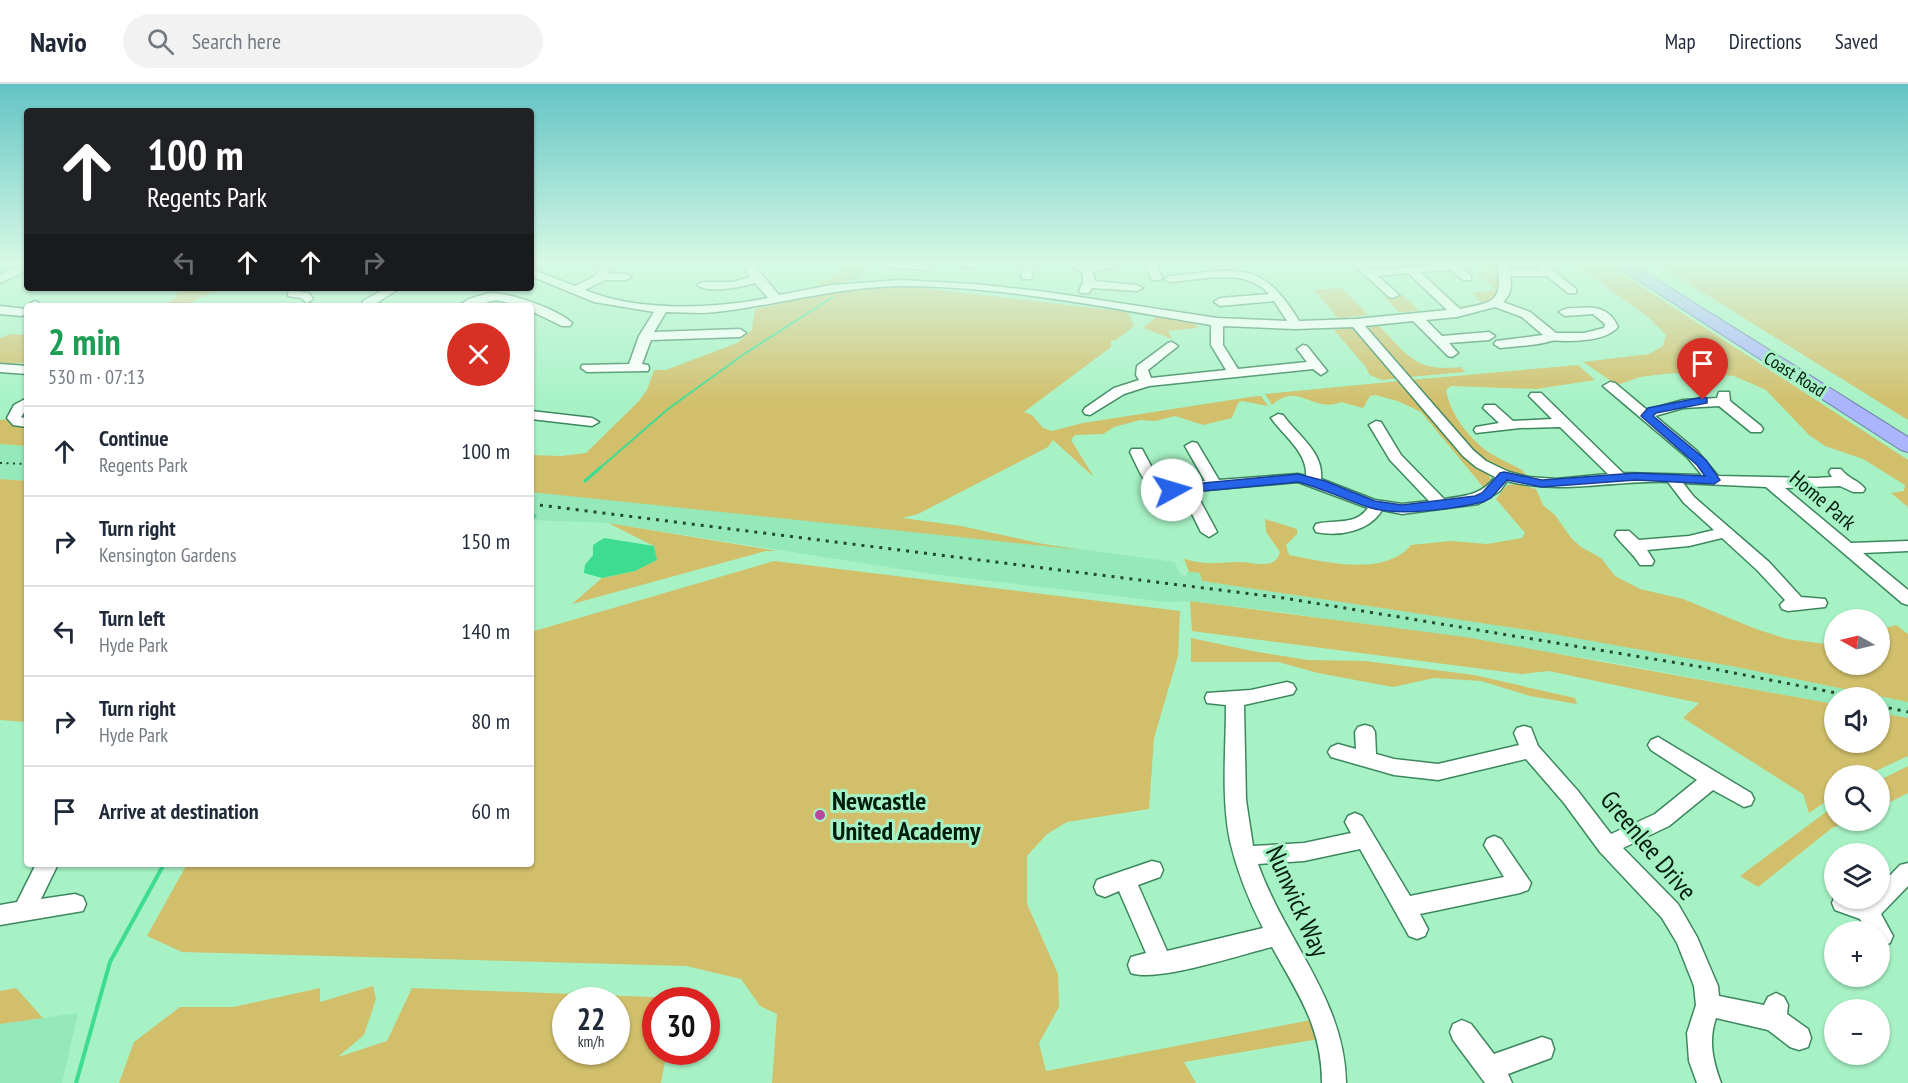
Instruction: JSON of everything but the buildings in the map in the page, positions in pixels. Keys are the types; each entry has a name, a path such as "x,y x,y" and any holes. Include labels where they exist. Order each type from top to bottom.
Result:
{"highway":[{"name":"Coast Road","path":"1695,311 1908,446"},
{"name":"Coast Road","path":"1709,311 1908,435"}],"street":[{"path":"540,311 566,323"},
{"path":"581,384 588,366 640,368 645,336 661,311"},
{"path":"1146,311 1217,322 1295,325 1356,323 1466,311"},
{"path":"1286,311 1295,325"},
{"path":"1514,311 1530,317 1551,335 1568,337 1607,333 1611,327 1610,322 1597,311"},
{"path":"1565,312 1586,311"},
{"path":"1416,317 1452,353"},
{"path":"1217,322 1217,345 1234,373"},
{"path":"1356,323 1468,453 1483,465 1504,475 1542,484 1619,477 1803,485 1839,476 1858,489"},
{"path":"645,336 724,337 740,333"},
{"path":"1440,340 1492,333 1505,343 1546,339 1551,335"},
{"path":"1147,382 1142,369 1172,346"},
{"path":"1090,411 1119,391 1147,382 1287,368 1318,368 1303,349"},
{"path":"1275,353 1287,368"},
{"path":"0,368 24,370"},
{"path":"1610,386 1702,463 1714,480"},
{"path":"1536,396 1619,477"},
{"path":"1647,416 1652,411 1697,401 1723,399 1756,429"},
{"path":"24,404 19,408 14,418 18,422 24,423"},
{"path":"1490,408 1509,425"},
{"path":"534,415 591,422"},
{"path":"1277,416 1289,435 1311,457 1314,467 1313,481"},
{"path":"1481,430 1509,425 1564,423"},
{"path":"1375,424 1395,457 1442,505"},
{"path":"1192,446 1215,486"},
{"path":"1137,452 1150,480 1156,486 1168,490 1290,478 1313,481 1377,506 1402,509 1482,498 1504,475"},
{"path":"1672,478 1684,495 1724,534 1763,566 1792,604 1818,603"},
{"name":"Home Park","path":"1771,484 1908,599"},
{"path":"1187,489 1209,532"},
{"path":"1321,528 1363,523 1371,519 1377,506"},
{"path":"1646,561 1630,541 1696,540 1724,534"},
{"name":"Home Park","path":"1848,548 1908,546"},
{"name":"Nunwick Way","path":"1287,689 1265,695 1224,698 1237,822 1245,856 1278,935 1319,1009 1331,1037 1336,1059 1334,1083"},
{"path":"1338,752 1366,757 1365,732"},
{"name":"Greenlee Drive","path":"1366,757 1394,767 1438,772 1527,742 1607,846 1676,920 1698,962 1707,986 1708,1005 1699,1033 1701,1061 1709,1083"},
{"path":"1658,745 1744,799"},
{"path":"1607,846 1662,820 1712,779"},
{"path":"1245,856 1304,852 1360,831 1417,929"},
{"path":"1404,907 1520,883 1494,845"},
{"path":"24,911 46,867"},
{"path":"1152,870 1115,883 1161,962"},
{"path":"1868,912 1908,872"},
{"path":"0,915 75,904"},
{"path":"1860,909 1868,912 1873,921"},
{"path":"1139,964 1161,962 1278,935"},
{"path":"1708,1005 1775,1012 1799,1038"},
{"path":"1462,1032 1495,1076 1542,1049"}],"shaded area":[{"path":"755,311 1128,312 1134,326 1116,340 1111,341 1111,347 1024,412 1032,415 1043,428 1052,431 1083,423 1250,397 1261,396 1268,406 1242,401 1238,403 1232,418 1203,425 1175,416 1155,421 1140,420 1114,427 1103,434 1075,435 1071,440 1094,477 1053,440 1048,447 918,514 902,518 961,526 1082,550 534,492 534,455 561,456 586,453 639,401 647,390 654,370 666,370 737,343 752,330"},
{"path":"1332,311 1364,311 1368,315 1338,318"},
{"path":"1639,311 1679,311 1908,460 1908,507 1891,493 1904,491 1905,485 1863,459 1825,446 1809,435 1766,390 1734,376 1692,372 1640,377 1617,385 1583,362 1649,354 1663,346 1666,335"},
{"path":"1732,311 1908,311 1908,420"},
{"path":"1157,316 1194,322 1198,328 1168,331 1172,339 1143,328"},
{"path":"1379,326 1414,360 1433,367 1461,367 1465,372 1409,377 1368,332 1370,327"},
{"path":"1350,328 1360,333 1398,378 1382,380 1370,375 1334,330"},
{"path":"11,334 24,335 24,363 0,364 0,338"},
{"path":"1578,365 1595,380 1536,389 1451,386 1446,390 1455,415 1471,437 1484,449 1522,470 1526,475 1523,476 1499,469 1477,456 1410,380"},
{"path":"1400,381 1461,454 1488,474 1491,480 1484,488 1421,412 1398,401 1375,395 1370,396 1363,408 1341,402 1331,405 1322,404 1290,396 1281,398 1272,405 1265,394"},
{"path":"9,419 9,423 14,426 24,425 24,446 0,444 0,420"},
{"path":"0,444 24,446 24,481 0,479"},
{"path":"534,470 961,526 1043,544 1175,562 1180,575 1187,576 1187,572 1200,573 1202,581 1547,633 1834,687 1824,687 1824,702 1599,660 1281,612 1190,601 1167,602 932,574 608,523 534,520"},
{"path":"0,479 24,481 24,722 0,720"},
{"path":"1518,484 1536,489 1543,505 1555,515 1572,539 1601,558 1615,576 1640,589 1683,599 1787,639 1824,644 1824,675 1890,675 1890,627 1896,625 1908,634 1908,702 1890,698 1890,687 1834,687 1547,633 1202,581 1200,573 1189,572 1184,559 1211,563 1268,564 1273,562 1280,552 1266,532 1265,519 1297,529 1297,534 1286,545 1289,555 1354,565 1386,561 1400,555 1411,545 1451,541 1487,544 1522,538 1525,533 1496,499 1507,485"},
{"path":"608,523 777,551 766,551 572,604 602,578 635,571 657,560 654,546"},
{"path":"604,538 654,546 657,560 635,571 602,578 584,573 585,565 593,555 593,545"},
{"name":"Newcastle United Academy","path":"774,561 1180,611 1178,656 1154,738 1149,809 1067,822 1047,834 1027,856 1027,904 1058,974 1059,1007 1039,1043 1046,1071 1311,1020 1319,1039 1184,1062 1196,1083 772,1083 777,1014 760,1006 741,979 686,966 182,952 147,936 185,867 534,867 534,631"},
{"path":"1190,601 1465,637 1824,702 1824,753 1890,753 1890,715 1908,718 1908,756 1889,765 1824,765 1824,803 1809,813 1803,794 1683,718 1699,703 1549,671 1521,674 1192,631"},
{"path":"1191,638 1308,660 1365,661 1474,675 1575,698 1577,704 1530,696 1481,681 1434,678 1393,687 1318,673 1278,662 1191,662"},
{"path":"1890,698 1908,702 1908,718 1890,715"},
{"path":"1908,766 1908,793 1890,802 1890,775"},
{"path":"1824,813 1824,831 1828,831 1758,887 1740,876"},
{"path":"373,986 376,999 364,1035 338,1057 387,1041 412,988 552,993 552,1065 630,1065 630,996 642,997 642,1065 664,1065 661,1083 119,1083 134,1042 180,1007 233,1007 320,988 320,1002"},
{"path":"16,988 43,1018 0,1024 0,991"},
{"path":"78,1013 62,1083 0,1083 0,1024"}],"waterway":[{"path":"600,468 668,409 744,354 812,311"},
{"path":"585,481 601,467"},
{"path":"76,1083 110,962 162,867"}],"railway":[{"path":"0,463 24,464"},
{"path":"534,504 1284,598 1714,669 1824,691"},
{"path":"1890,708 1908,712"}],"place":[{"name":"Newcastle United Academy","path":"820,815"}],"route":[{"path":"1172,490 1298,478 1313,481 1372,504 1402,509 1482,498 1495,488 1504,475 1542,484 1636,477 1714,480 1702,463 1647,416 1652,411 1703,400"}]}
